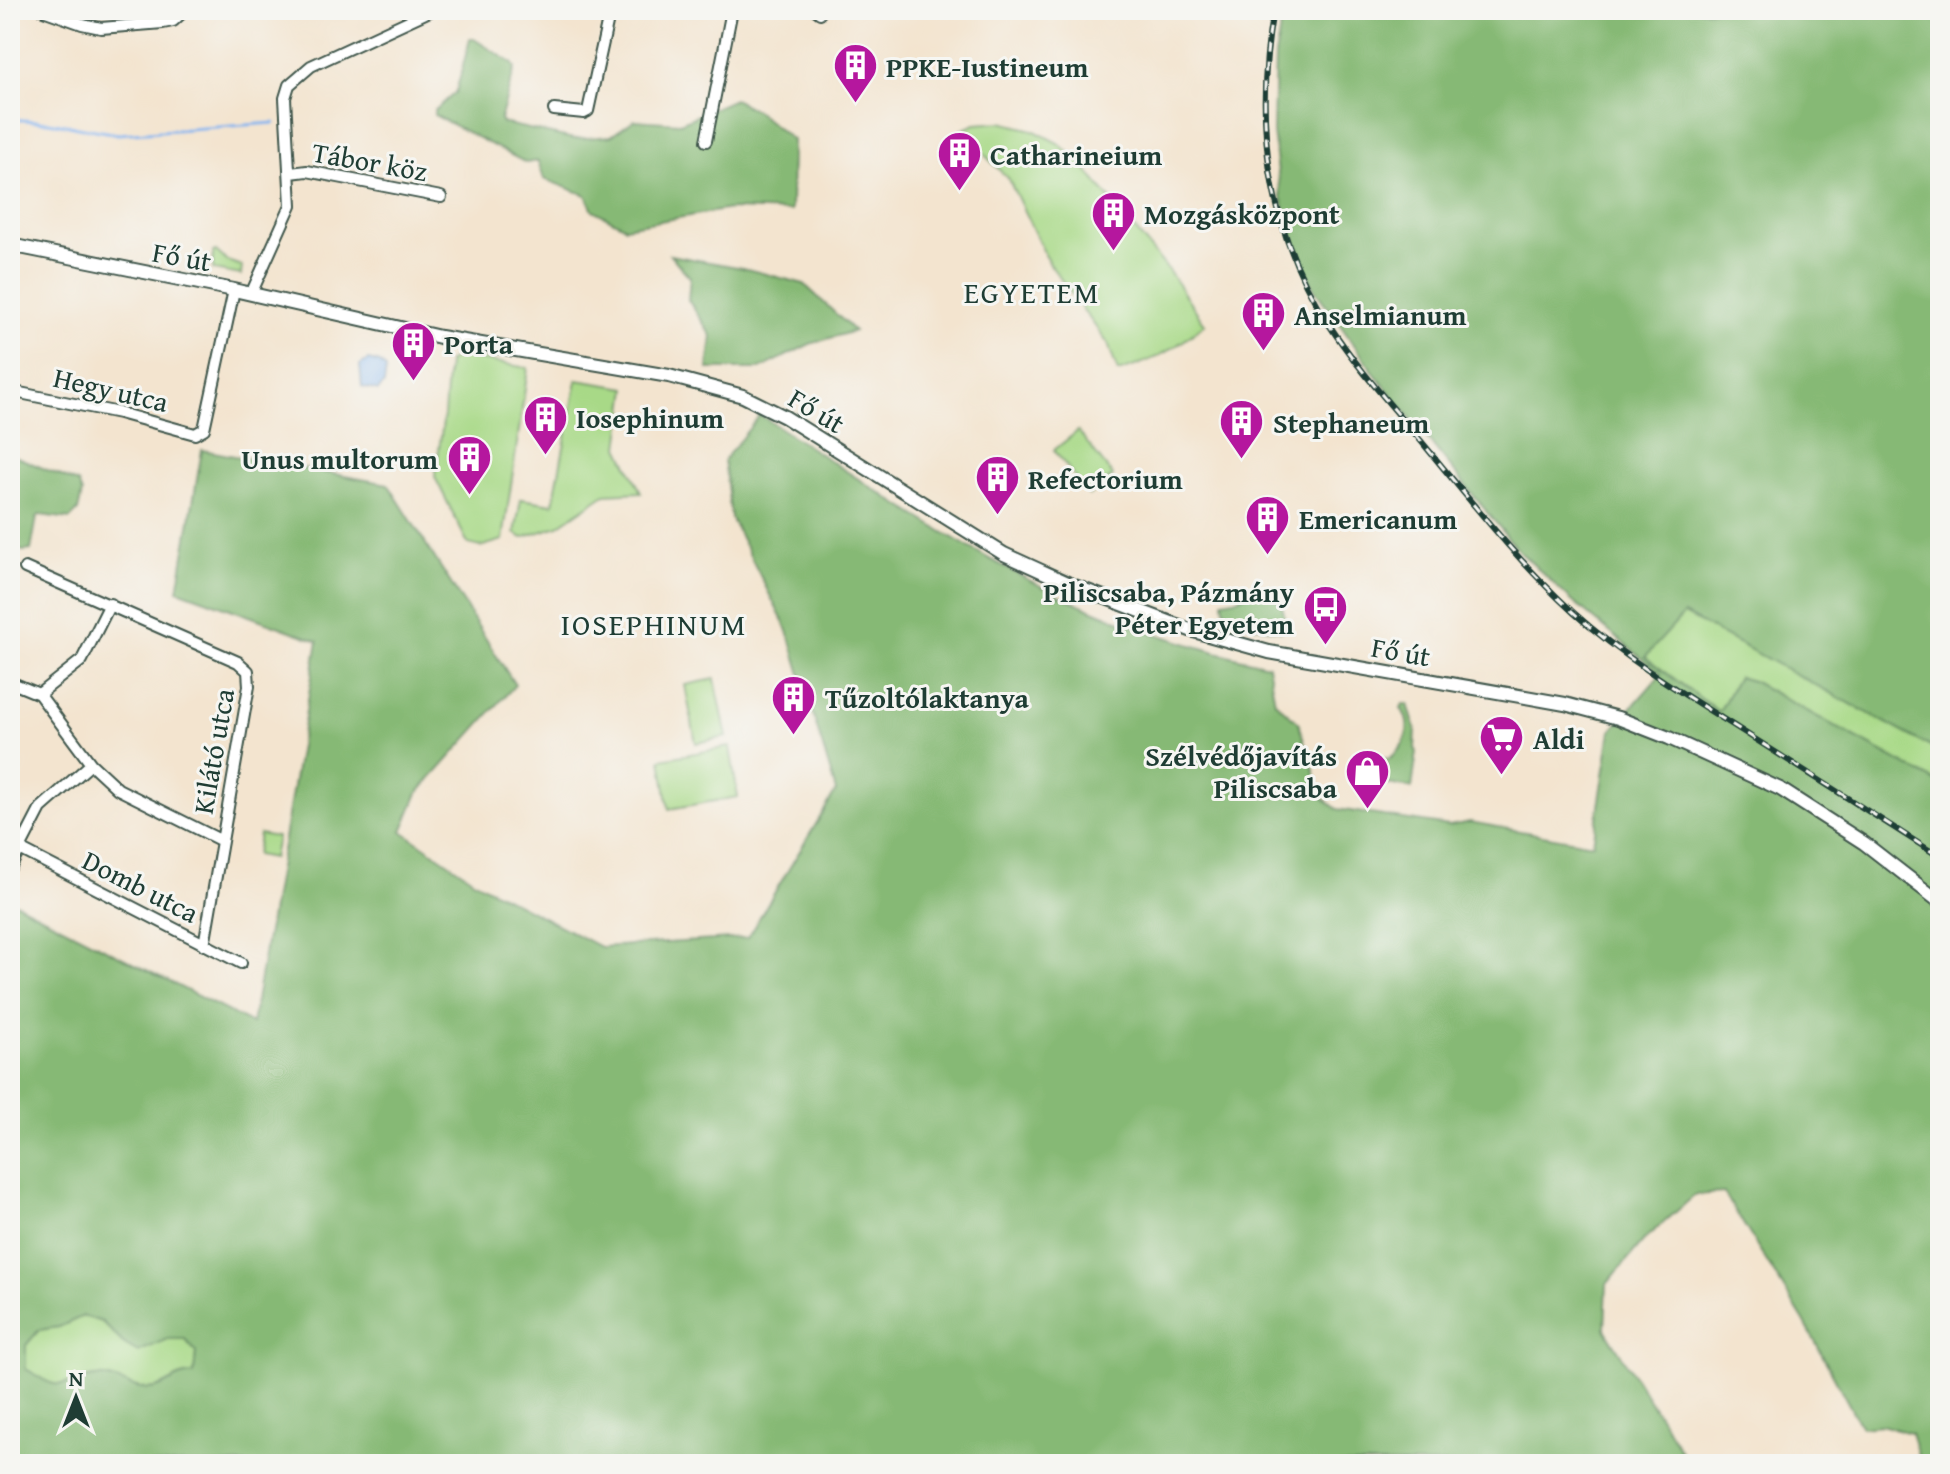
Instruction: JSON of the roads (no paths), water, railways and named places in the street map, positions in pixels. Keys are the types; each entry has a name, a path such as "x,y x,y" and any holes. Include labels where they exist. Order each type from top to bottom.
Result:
{"main road":[{"name":"Fő út","path":"10,245 234,290 440,337 669,376 743,396 785,417 1004,554 1058,580 1240,645 1565,704 1642,726 1780,789 1864,843 1940,902"}],"street":[{"path":"43,10 101,28 173,21 185,10"},
{"path":"251,294 291,205 285,98 289,85 311,66 432,10"},
{"path":"554,110 588,111 610,10"},
{"path":"706,141 732,10"},
{"name":"Tábor köz","path":"291,173 307,171 441,197"},
{"name":"Hegy utca","path":"10,391 200,433 204,429 234,290"},
{"name":"Kilátó utca","path":"25,568 238,662 248,671 249,686 204,945"},
{"path":"39,694 82,660 110,604"},
{"path":"10,682 39,694 91,764 118,789 222,841"},
{"path":"10,868 15,847 41,808 91,764"},
{"name":"Domb utca","path":"15,847 241,963"}],"water":[{"path":"368,360 380,363 386,369 384,384 378,391 362,387 360,365"}],"waterway":[{"path":"10,119 118,134 274,123"}],"railway":[{"path":"1273,10 1267,51 1266,132 1278,211 1307,287 1338,339 1361,369 1513,551 1574,613 1673,687 1940,857"}],"place":[{"name":"PPKE-Iustineum","path":"855,105"},
{"name":"Catharineium","path":"959,193"},
{"name":"Mozgásközpont","path":"1113,252"},
{"name":"Anselmianum","path":"1263,353"},
{"name":"Porta","path":"413,382"},
{"name":"Iosephinum","path":"545,456"},
{"name":"Stephaneum","path":"1242,461"},
{"name":"Unus multorum","path":"469,497"},
{"name":"Refectorium","path":"997,517"},
{"name":"Emericanum","path":"1268,557"},
{"name":"Piliscsaba, Pázmány Péter Egyetem","path":"1325,646"},
{"name":"Tűzoltólaktanya","path":"794,736"},
{"name":"Aldi","path":"1502,777"},
{"name":"Szélvédőjavítás Piliscsaba","path":"1368,810"}],"district":[{"name":"EGYETEM","path":"1032,292"},
{"name":"IOSEPHINUM","path":"654,624"}]}
